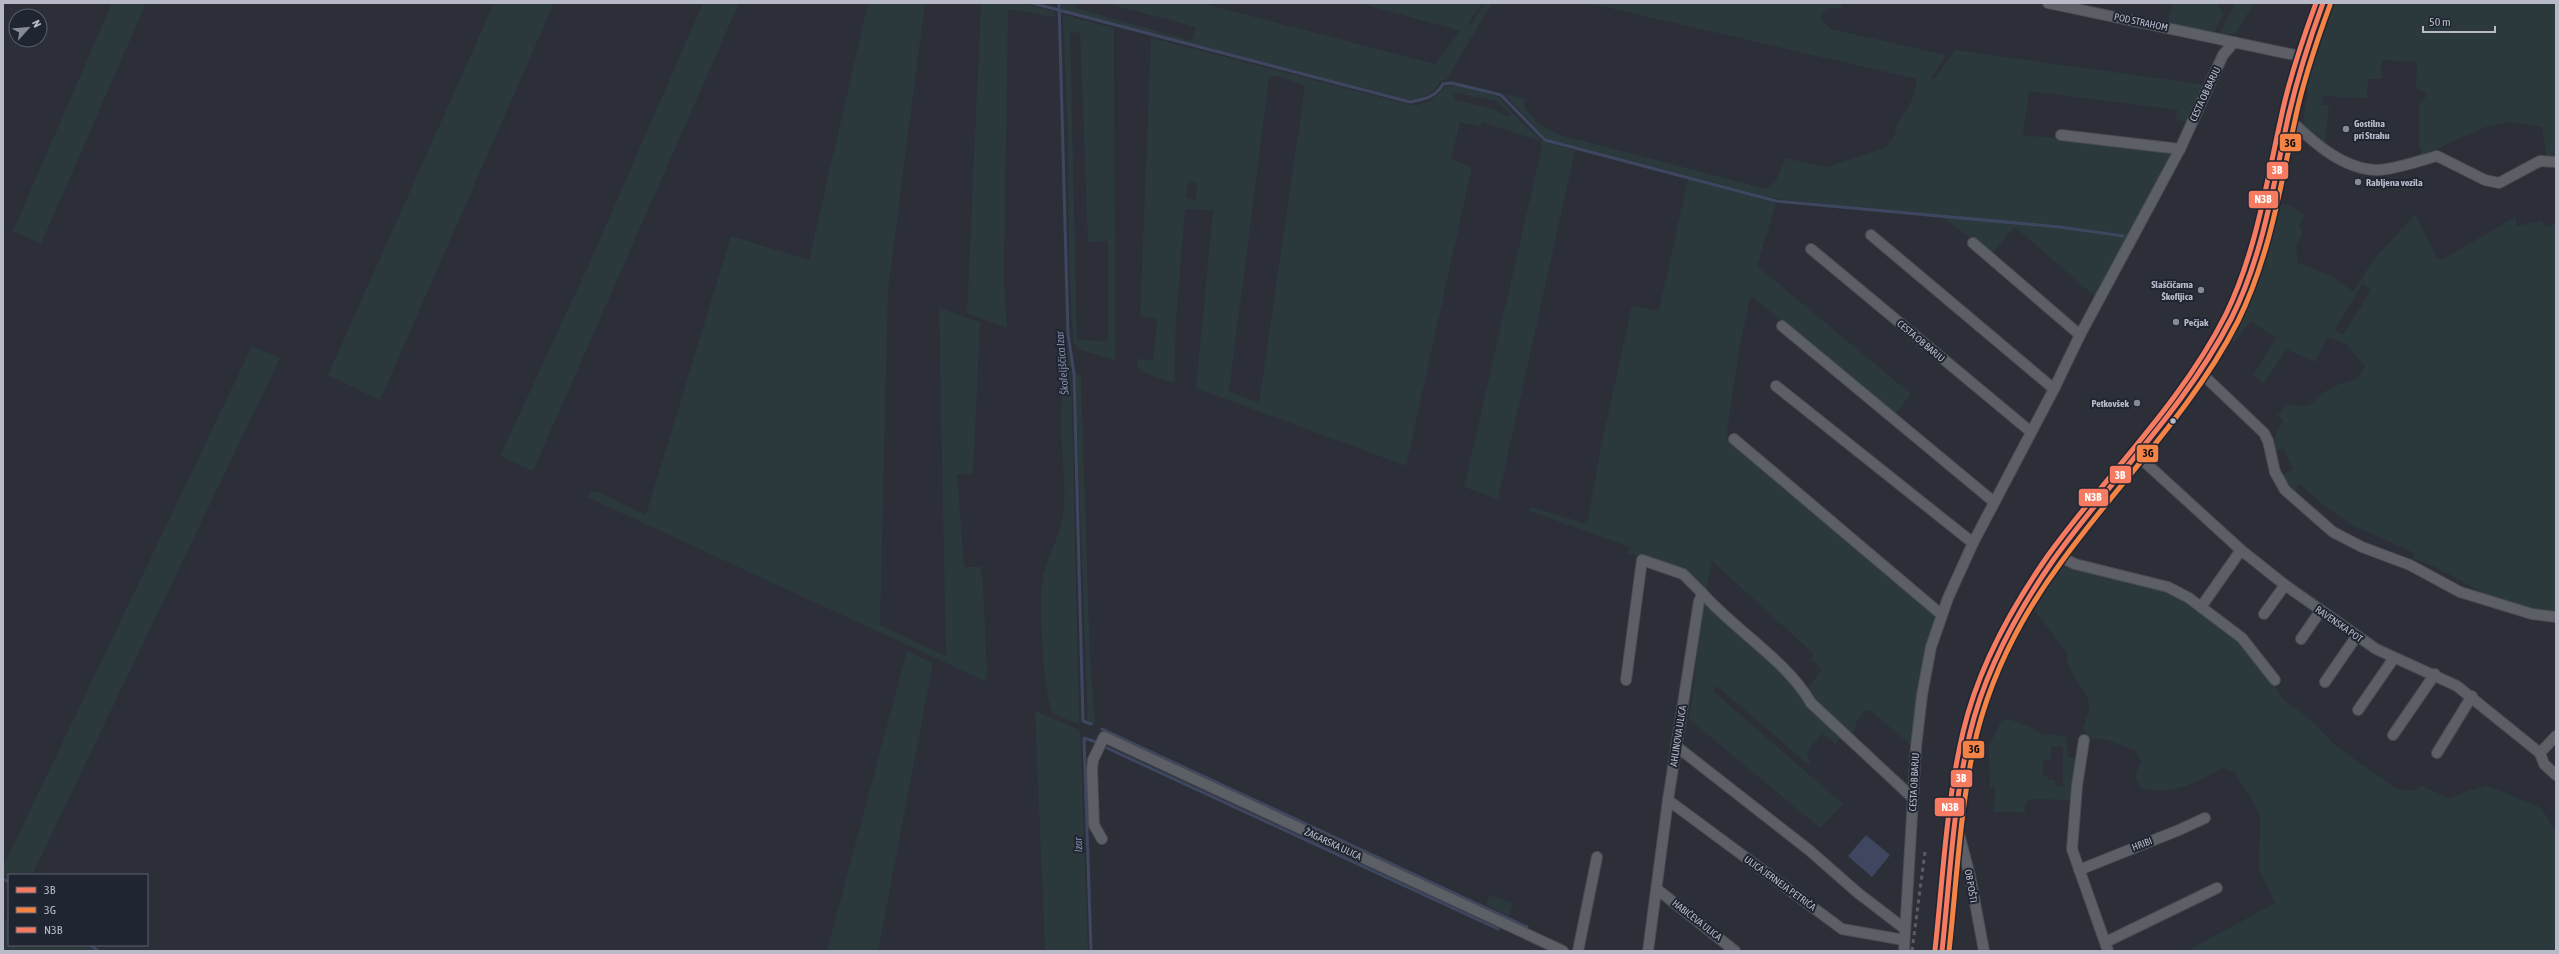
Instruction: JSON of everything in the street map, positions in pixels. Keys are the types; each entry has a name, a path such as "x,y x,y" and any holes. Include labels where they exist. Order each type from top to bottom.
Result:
{"main road":[{"path":"1942,951 1955,821 1964,767 1977,708 2010,630 2032,593 2058,556 2162,424 2199,371 2229,322 2262,244 2279,174 2288,118 2304,57 2323,3"}],"street":[{"name":"POD STRAHOM","path":"2048,3 2304,57"},
{"name":"CESTA OB BARJU","path":"1904,951 1913,798 1922,695 1931,647 1942,615 1973,543 2054,389 2080,335 2180,149 2223,55 2234,42"},
{"path":"2288,118 2309,138 2354,167 2378,170 2437,156 2485,180 2499,183 2540,161 2556,162"},
{"path":"2061,135 2180,149"},
{"path":"1870,235 2054,389"},
{"path":"1973,243 2080,335"},
{"name":"CESTA OB BARJU","path":"1811,249 2031,432"},
{"path":"1782,326 1994,502"},
{"path":"2199,371 2264,433 2268,441 2275,472 2285,490 2307,512 2333,532 2362,547 2410,565 2460,592 2532,614 2556,618"},
{"path":"1776,386 1973,543"},
{"path":"1734,439 1942,615"},
{"name":"RAVENSKA POT","path":"2137,455 2241,550 2285,585 2356,637 2394,658 2434,674 2472,696 2540,753 2544,764 2556,775"},
{"path":"2201,607 2241,550"},
{"path":"2058,556 2075,564 2168,587 2201,607 2242,638 2274,680"},
{"path":"1626,680 1642,560 1683,574 1718,610 1801,685 1811,703 1913,798"},
{"path":"2264,614 2285,585"},
{"name":"AHLINOVA ULICA","path":"1648,951 1658,890 1668,800 1676,746 1699,601 1703,594"},
{"path":"2301,639 2321,610"},
{"path":"2325,682 2356,637"},
{"path":"2358,710 2394,658"},
{"path":"2393,735 2434,674"},
{"path":"2437,753 2472,696"},
{"path":"2540,753 2556,736"},
{"name":"ŽAGARSKA ULICA","path":"1102,839 1094,825 1092,770 1093,760 1104,737 1563,951"},
{"path":"2084,740 2073,825 2072,849 2107,946 2217,888"},
{"path":"1676,746 1809,850 1858,893 1905,929"},
{"name":"ULICA JERNEJA PETRIČA","path":"1668,800 1842,929 1904,940"},
{"name":"HRIBI","path":"2079,870 2205,818"},
{"name":"OB POŠTI","path":"1955,821 1970,876 1984,951"},
{"path":"1578,951 1597,857"},
{"name":"HABIČEVA ULICA","path":"1658,890 1736,951"}],"shaded area":[{"path":"112,3 146,3 41,244 13,231"},
{"path":"494,3 554,3 380,400 328,375"},
{"path":"703,3 739,3 533,471 500,456 590,262"},
{"path":"868,3 925,3 888,290 880,625 946,656 939,308 980,322 973,475 957,474 964,567 981,567 987,675 985,681 587,497 592,491 599,492 646,515 731,236 809,260"},
{"path":"981,3 1021,3 1055,12 1055,17 1008,9 1004,279 1007,328 967,313"},
{"path":"1062,3 1076,3 1075,8 1192,41 1196,27 1105,3 1201,3 1435,64 1460,31 1359,3 1482,3 1469,22 1471,25 1485,3 1492,3 1446,80 1441,81 1434,90 1428,94 1410,100 1062,10"},
{"path":"1588,3 1842,3 1841,8 1828,8 1821,14 1821,20 1831,29 1946,55 1931,79 1935,79 1955,50 2207,85 2190,122 2175,120 2178,110 2029,91 2023,135 2172,152 2172,156 2127,236 2097,298 2016,228 2013,228 1992,254 1942,217 1772,198 1545,139 1505,94 1525,99 1524,108 1539,124 1560,135 1767,189 1776,181 1785,158 1827,167 1885,148 1896,133 1895,128 1912,100 1917,79"},
{"path":"2173,3 2220,3 2218,7 2224,14 2214,32 2167,24"},
{"path":"2235,3 2254,3 2235,34 2220,34"},
{"path":"2332,3 2556,3 2556,160 2547,159 2542,127 2510,122 2486,127 2422,155 2419,145 2419,103 2426,97 2427,93 2416,89 2417,62 2382,60 2381,79 2368,79 2367,98 2323,96 2321,105 2329,106 2325,143 2315,137 2306,129 2303,122 2308,90 2306,89 2313,56"},
{"path":"1063,15 1114,28 1115,360 1078,349 1073,342 1069,260 1068,134","holes":["1070,32 1080,33 1088,242 1108,241 1108,341 1077,340"]},
{"path":"1151,38 1414,106 1431,101 1446,86 1462,86 1498,97 1520,121 1543,141 1575,151 1498,499 1464,487 1542,146 1540,141 1482,122 1481,127 1460,122 1451,159 1472,167 1406,466 1196,388 1213,210 1185,209 1176,322 1174,383 1142,372 1137,366 1138,359 1153,360 1157,319 1140,317","holes":["1277,76 1305,86 1259,403 1229,391 1269,78","1452,92 1496,101 1511,115 1508,117 1494,109 1456,100","1192,182 1198,184 1195,201 1186,198 1187,185"]},
{"path":"1688,179 1776,203 1757,266 1911,394 1894,416 1753,297 1750,299 1740,345 1726,437 1937,617 1913,747 1870,710 1865,710 1857,721 1852,736 1813,700 1809,686 1822,670 1811,659 1814,654 1712,561 1706,592 1648,559 1627,553 1630,547 1529,511 1531,507 1587,524 1602,442 1632,305 1659,311"},
{"path":"2280,204 2289,205 2304,215 2299,226 2303,231 2296,247 2298,263 2330,275 2353,292 2372,262 2415,214 2437,258 2443,259 2515,217 2517,226 2541,221 2546,227 2556,223 2556,614 2503,603 2435,567 2413,558 2414,553 2352,525 2322,504 2300,484 2295,492 2282,475 2293,469 2283,448 2274,451 2274,440 2283,420 2277,416 2286,405 2308,406 2330,389 2352,381 2362,372 2365,366 2346,344 2327,337 2315,362 2286,349 2264,384 2253,375 2276,338 2251,321 2233,343 2229,341 2259,278","holes":["2362,284 2371,290 2343,335 2335,330"]},
{"path":"1053,343 1068,350 1071,366 1079,724 1053,714 1049,703 1042,646 1041,604 1043,576 1059,530 1064,504 1061,434 1063,362 1062,353"},
{"path":"252,346 280,358 32,874 8,874 8,878 3,875 3,867"},
{"path":"1075,372 1081,377 1090,660 1095,723 1088,727"},
{"path":"2062,567 2093,570 2171,589 2242,642 2262,665 2283,699 2313,722 2336,746 2395,788 2411,791 2422,786 2449,798 2486,785 2541,808 2556,831 2556,951 2187,951 2275,903 2259,869 2260,817 2253,801 2234,772 2223,768 2183,787 2161,791 2140,788 2135,774 2141,762 2135,750 2107,740 2088,738 2083,729 2089,709 2088,699 2068,665 2066,651 2032,607"},
{"path":"1705,602 1711,610 1804,695 1842,736 1835,744 1822,734 1807,751 1811,767 1717,686 1713,691 1843,804 1820,828 1689,719 1695,678 1700,613 1702,603"},
{"path":"907,651 933,663 878,951 827,951"},
{"path":"1035,711 1080,730 1088,951 1045,951"},
{"path":"2009,719 2035,729 2044,736 2051,734 2066,737 2068,758 2077,758 2071,800 2029,799 2025,806 2025,813 1994,811 1995,787 1990,787 1989,746 2001,721","holes":["2052,746 2063,748 2063,787 2055,786 2055,780 2047,779 2047,776 2042,775 2044,760 2050,760"]},
{"path":"1489,895 1513,903 1509,916 1486,905"},
{"path":"8,919 8,946 94,946 100,951 3,951 3,921"}],"water":[{"path":"1866,835 1890,855 1872,877 1848,856"}],"waterway":[{"path":"1032,3 1410,102 1429,97 1440,89 1443,84 1452,83 1501,95 1545,140 1776,201 2060,227 2123,236"},
{"name":"Škofeljščica Izar","path":"1059,3 1068,334 1074,374 1083,721 1091,724"},
{"path":"1102,729 1527,927"},
{"name":"Izar","path":"1091,951 1084,738 1096,742"},
{"path":"1107,748 1498,929"},
{"path":"3,879 8,882"},
{"path":"92,946 98,951"}],"railway":[{"path":"1912,951 1925,852"}],"transit line":[{"name":"N3B","path":"1935,950 1949,814 1957,759 1969,708 1977,685 1997,639 2009,617 2049,554 2071,524 2166,408 2208,347 2226,314 2236,291 2253,242 2288,89 2316,3"},
{"name":"3B","path":"1942,951 1956,814 1964,760 1976,710 1993,664 2015,621 2040,579 2076,529 2170,413 2213,352 2231,319 2242,295 2259,246 2272,195 2295,89 2323,3"},
{"name":"3G","path":"1949,951 1963,814 1971,760 1977,733 1992,687 2011,643 2048,580 2084,531 2178,415 2220,354 2238,321 2249,297 2266,248 2279,197 2302,91 2330,5"}],"place":[{"name":"Gostilna pri Strahu","path":"2346,129"},
{"name":"Rabljena vozila","path":"2358,182"},
{"name":"Slaščičarna Škofljica","path":"2201,290"},
{"name":"Pečjak","path":"2176,322"},
{"name":"Petkovšek","path":"2137,403"}]}
